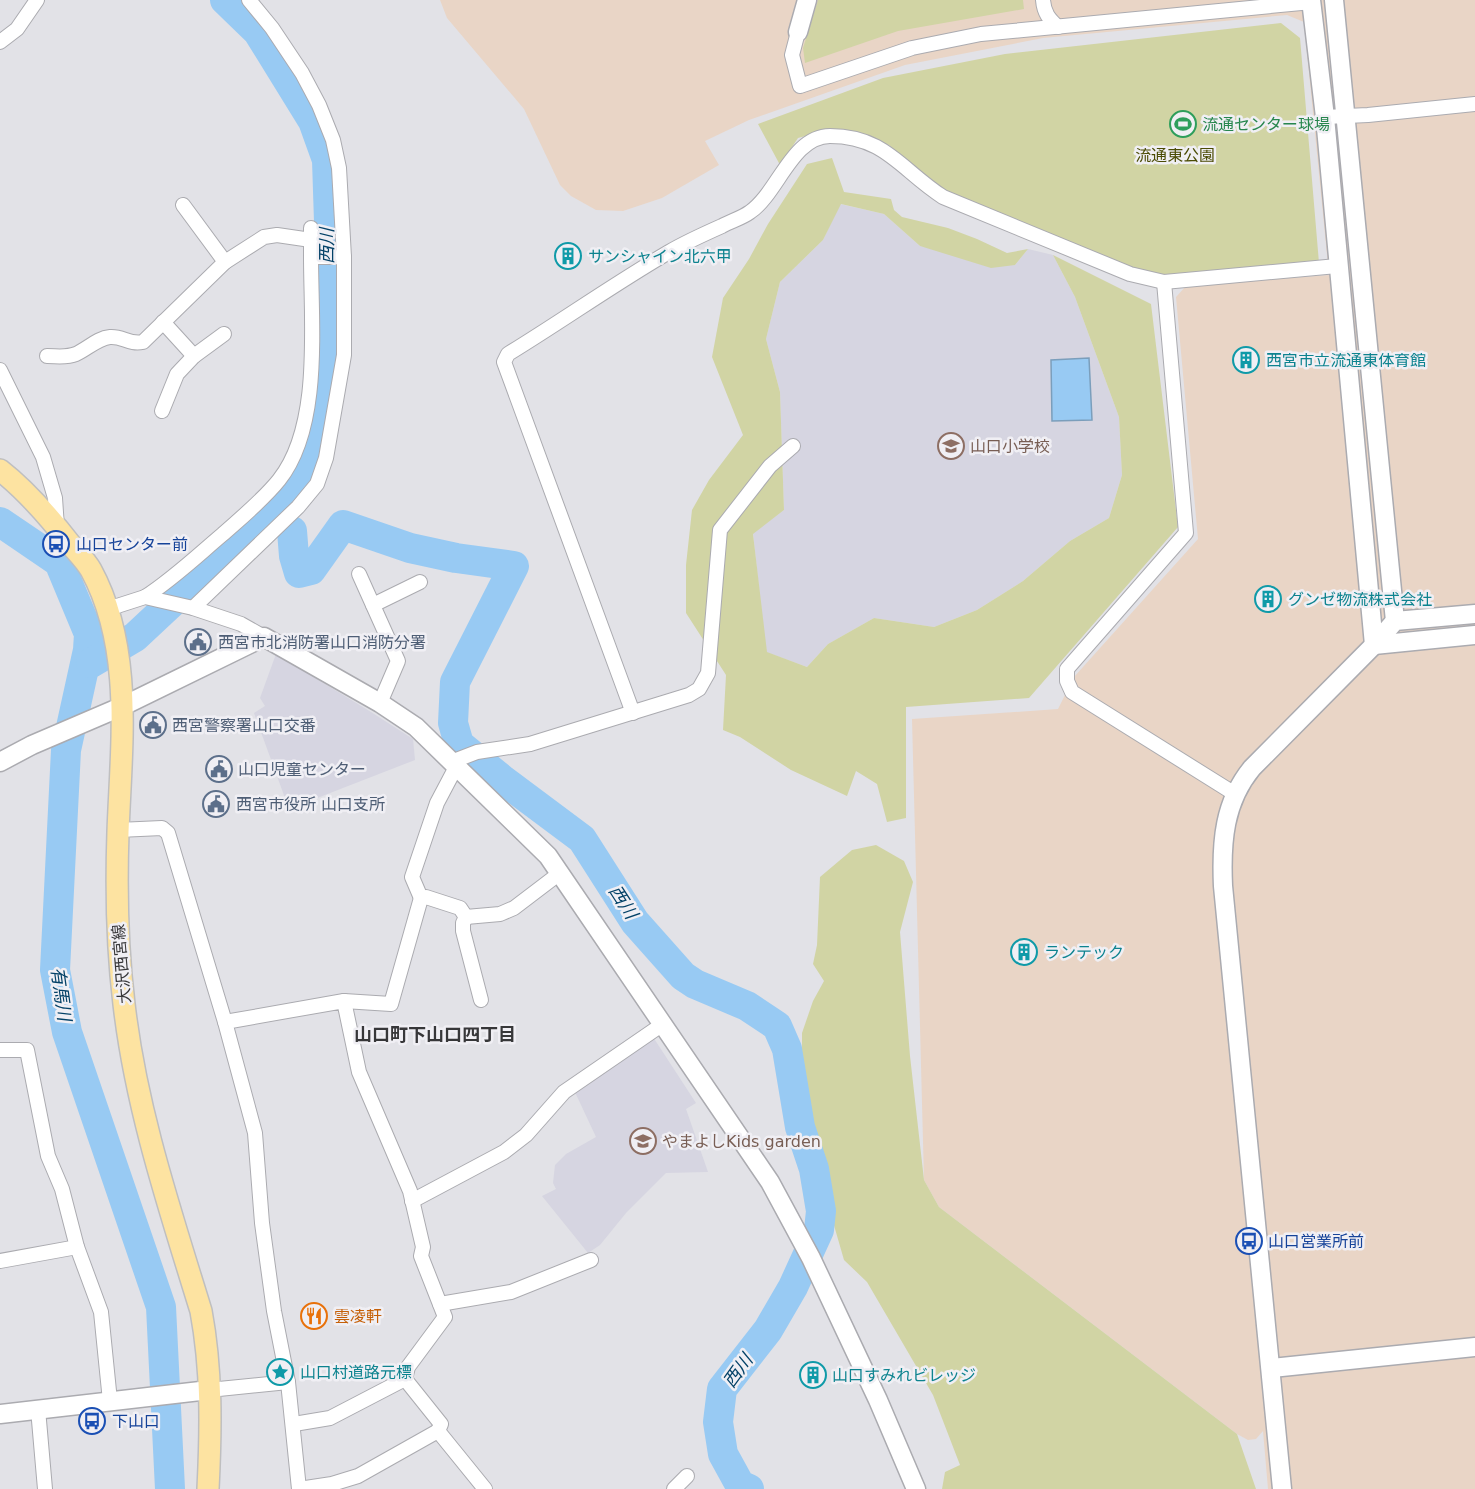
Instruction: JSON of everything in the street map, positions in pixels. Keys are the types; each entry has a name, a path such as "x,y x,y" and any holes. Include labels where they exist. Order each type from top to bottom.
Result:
{"main road":[{"name":"大沢西宮線","path":"0,470 57,527 90,569 110,621 120,676 116,709 123,754 118,830 117,931 131,1052 146,1126 201,1311 206,1340 203,1390 208,1489"}],"street":[{"path":"190,607 298,507 317,484 326,458 344,355 339,168 333,140 319,105 302,73 272,28 249,0"},
{"path":"807,0 792,55 801,86 912,48 981,34 1334,0 1395,621"},
{"path":"1043,0 1043,8 1048,19 1059,27"},
{"path":"1184,0 1187,5 1200,12"},
{"path":"1311,1 1374,645"},
{"path":"0,42 16,29 30,3"},
{"path":"1324,117 1475,104"},
{"path":"633,713 504,362 508,354 617,282 689,241 751,212 809,142 828,136 867,142 887,151 943,197 1130,274 1164,282 1337,266"},
{"path":"183,205 225,262"},
{"path":"47,356 73,355 112,337 135,344 143,342 225,262 264,237 277,234 311,234 314,257 307,416 297,448 280,479 256,504 149,599 110,621"},
{"path":"314,257 342,257"},
{"path":"1164,282 1186,533 1067,669 1067,681 1072,692 1235,794"},
{"path":"163,322 194,356"},
{"path":"162,411 177,374 194,356 224,334"},
{"path":"0,370 43,457 55,498 57,527"},
{"path":"225,1022 344,1001 391,1004 420,898 412,877 453,763 477,752 530,744 689,696 699,689 708,673 720,530 770,466 793,446"},
{"path":"358,574 398,661 380,703"},
{"path":"373,605 420,582"},
{"path":"149,599 190,607 241,624 380,703 416,728 548,856 770,1182 811,1258 878,1400 916,1489"},
{"path":"1282,1489 1272,1368 1223,886 1223,836 1227,816 1242,780 1252,768 1395,621 1475,614"},
{"path":"1374,645 1475,635"},
{"path":"1,757 116,709 264,637"},
{"path":"118,830 162,828 168,833 225,1022 255,1133 262,1223 274,1311 294,1424 299,1489 332,1484 358,1476 438,1431 441,1424 405,1379"},
{"path":"466,916 500,914 514,908 560,873"},
{"path":"420,898 426,897 460,908 466,916"},
{"path":"466,916 463,931 481,1000"},
{"path":"294,1424 330,1418 405,1379 408,1367 446,1317 421,1256 423,1247 410,1191 359,1072 344,1001"},
{"path":"412,1201 504,1152 526,1135 564,1092 663,1024"},
{"path":"0,1050 27,1050 48,1156 62,1189 77,1247 101,1312 110,1401"},
{"path":"0,1261 77,1247"},
{"path":"440,1304 511,1292 591,1260"},
{"path":"1272,1368 1475,1347"},
{"path":"0,1414 288,1382"},
{"path":"38,1409 45,1489"},
{"path":"438,1431 485,1489"},
{"path":"674,1489 687,1476"}],"shaded area":[{"path":"440,0 1475,0 1475,1489 1268,1489 1263,1431 1256,1439 1248,1440 1237,1434 939,1207 924,1180 912,719 1058,709 1074,677 1198,539 1176,297 1186,286 1329,275 1304,22 1287,15 1043,38 905,65 749,120 705,141 719,165 662,198 623,211 596,210 571,196 560,185 524,109 447,18"},
{"name":"山口小学校","path":"840,204 884,214 920,246 1015,265 1028,249 1053,255 1075,297 1119,417 1122,475 1109,518 1070,541 1023,581 977,610 934,627 874,618 828,644 807,667 766,652 753,533 784,510 780,392 766,339 780,282 823,240"},
{"path":"276,654 413,739 415,760 289,809 254,713 265,706 260,698"},
{"name":"やまよしKids garden","path":"653,1037 696,1103 686,1109 708,1172 666,1173 626,1213 600,1245 588,1253 542,1196 556,1189 553,1183 555,1165 566,1154 596,1137 574,1090"}],"green space":[{"path":"818,0 1023,0 1024,9 898,31 805,63 803,48"},
{"name":"流通東公園","path":"1281,23 1300,38 1319,263 1159,276 1128,267 941,191 889,145 831,129 798,138 780,165 758,124 883,78 1005,54"},
{"path":"832,158 844,192 891,199 894,210 902,217 948,228 1007,253 1028,249 1015,265 991,268 920,246 884,214 841,204 823,240 780,282 766,339 780,392 784,510 753,534 767,652 807,667 828,644 874,618 934,627 977,610 1023,581 1070,541 1109,518 1122,475 1119,417 1075,297 1053,255 1151,304 1178,527 1029,698 906,707 906,818 887,822 877,784 856,771 847,796 791,770 740,737 723,730 726,675 686,613 686,565 692,510 709,480 743,435 712,357 723,298 807,164"},
{"path":"876,845 904,861 913,882 900,932 910,1056 924,1180 939,1207 1237,1434 1256,1489 942,1489 945,1472 960,1465 933,1395 867,1282 844,1260 829,1208 827,1173 802,1080 802,1033 813,1001 824,981 813,964 817,945 820,877 852,850"}],"water":[{"path":"1089,358 1092,420 1052,421 1051,360"}],"waterway":[{"name":"西川","path":"91,663 135,637 272,509 301,476 318,436 327,375 329,222 327,160 313,121 258,32 225,0"},
{"name":"有馬川","path":"0,522 59,562 89,634 88,650 66,750 55,970 67,1032 161,1307 170,1489"},
{"name":"西川","path":"292,531 294,556 299,573 311,570 343,525 410,548 456,558 514,566 455,682 453,723 459,744 582,839 635,922 683,976 695,984 747,1006 777,1026 787,1049 800,1127 814,1169 821,1211 819,1230 793,1287 768,1330 722,1389 718,1422 723,1454 740,1485 749,1489"}],"place":[{"name":"流通センター球場","path":"1183,124"},
{"name":"サンシャイン北六甲","path":"568,256"},
{"name":"西宮市立流通東体育館","path":"1246,360"},
{"name":"山口小学校","path":"951,446"},
{"name":"山口センター前","path":"56,544"},
{"name":"グンゼ物流株式会社","path":"1268,599"},
{"name":"西宮市北消防署山口消防分署","path":"198,642"},
{"name":"西宮警察署山口交番","path":"153,725"},
{"name":"山口児童センター","path":"219,769"},
{"name":"西宮市役所 山口支所","path":"216,804"},
{"name":"ランテック","path":"1024,952"},
{"name":"やまよしKids garden","path":"643,1141"},
{"name":"山口営業所前","path":"1249,1241"},
{"name":"雲凌軒","path":"314,1316"},
{"name":"山口村道路元標","path":"280,1372"},
{"name":"山口すみれビレッジ","path":"813,1375"},
{"name":"下山口","path":"92,1421"}],"district":[{"name":"山口町下山口四丁目","path":"435,1035"}]}
